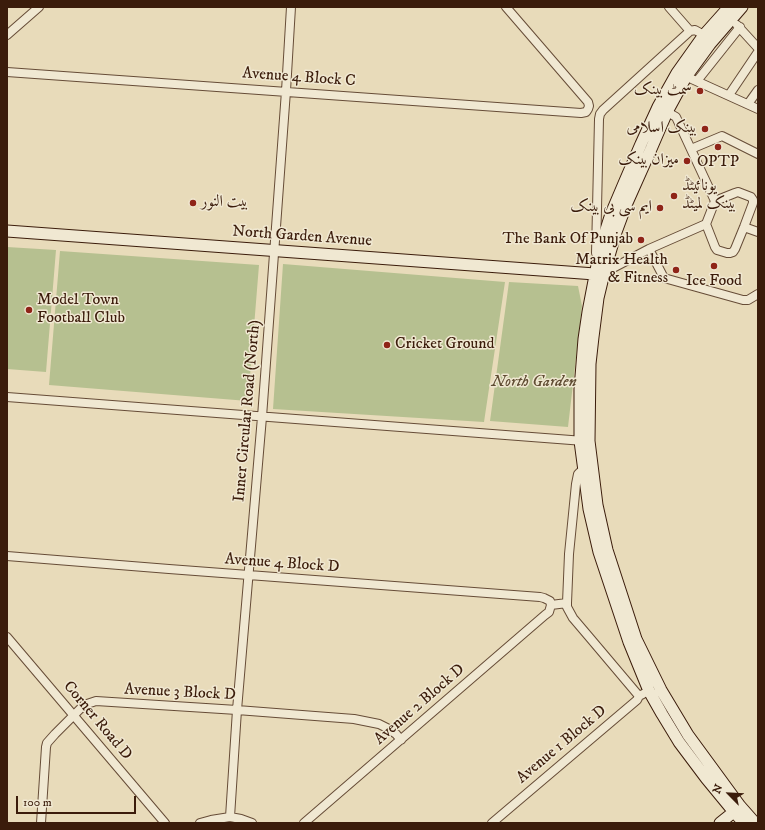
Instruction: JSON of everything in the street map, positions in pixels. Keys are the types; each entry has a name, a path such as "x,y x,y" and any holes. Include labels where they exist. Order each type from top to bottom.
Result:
{"main road":[{"path":"729,7 704,35 624,180 603,239 599,274 584,339 581,365 585,441 584,471 589,509 599,552 629,642 649,691 688,736 737,809 744,823"},
{"path":"681,75 742,7"},
{"name":"North Garden Avenue","path":"7,231 599,274"},
{"path":"585,441 607,550 636,639 649,691"},
{"path":"720,823 737,809"},
{"path":"737,809 756,823"}],"street":[{"path":"7,35 39,7"},
{"name":"Inner Circular Road (North)","path":"230,818 237,710 262,417 291,7"},
{"path":"506,7 588,102 588,110 600,114"},
{"path":"669,7 690,31"},
{"path":"731,19 758,48"},
{"path":"697,81 740,27"},
{"path":"704,35 697,30 690,31 600,114 597,223 599,274 649,249 706,224"},
{"path":"729,95 758,52"},
{"name":"Avenue 4 Block C","path":"7,72 581,113 588,110"},
{"path":"681,75 758,109"},
{"path":"748,104 758,90"},
{"path":"663,110 676,116 715,200 706,224 715,247 717,250 730,253 736,249 753,200 751,197 738,192 715,200"},
{"path":"691,149 722,136 758,154"},
{"path":"744,227 758,232"},
{"path":"649,249 664,278 743,300 748,300 758,294"},
{"path":"7,397 585,441"},
{"path":"584,471 578,474 576,484 569,554 567,603 569,612 649,691"},
{"name":"Avenue 4 Block D","path":"7,556 540,597 550,601 551,605"},
{"path":"551,605 567,603"},
{"name":"Avenue 2 Block D","path":"304,823 549,612 551,605"},
{"name":"Corner Road D","path":"7,638 165,823"},
{"name":"Avenue 1 Block D","path":"492,823 649,691"},
{"name":"Avenue 3 Block D","path":"41,823 47,743 84,705 90,703 96,702 237,710 354,719 379,724 396,734 401,740"},
{"path":"200,823 230,818 241,819 252,823"}],"green space":[{"name":"Model Town Football Club","path":"7,247 56,250 46,372 7,369"},
{"path":"60,251 259,265 248,401 49,385"},
{"name":"Cricket Ground","path":"283,264 505,282 484,422 273,409"},
{"name":"North Garden","path":"509,282 578,286 582,306 568,427 490,421"}],"place":[{"name":"سمٹ بینک","path":"700,91"},
{"name":"بینک اسلامی","path":"705,129"},
{"name":"OPTP","path":"718,147"},
{"name":"میزان بینک","path":"687,161"},
{"name":"یونائیٹڈ بینک لمیٹڈ","path":"674,196"},
{"name":"بیت النور","path":"193,203"},
{"name":"ایم سی بی بینک","path":"660,208"},
{"name":"The Bank Of Punjab","path":"641,240"},
{"name":"Ice Food","path":"714,266"},
{"name":"Matrix Health & Fitness","path":"676,270"},
{"name":"Model Town Football Club","path":"29,310"},
{"name":"Cricket Ground","path":"387,345"}]}
